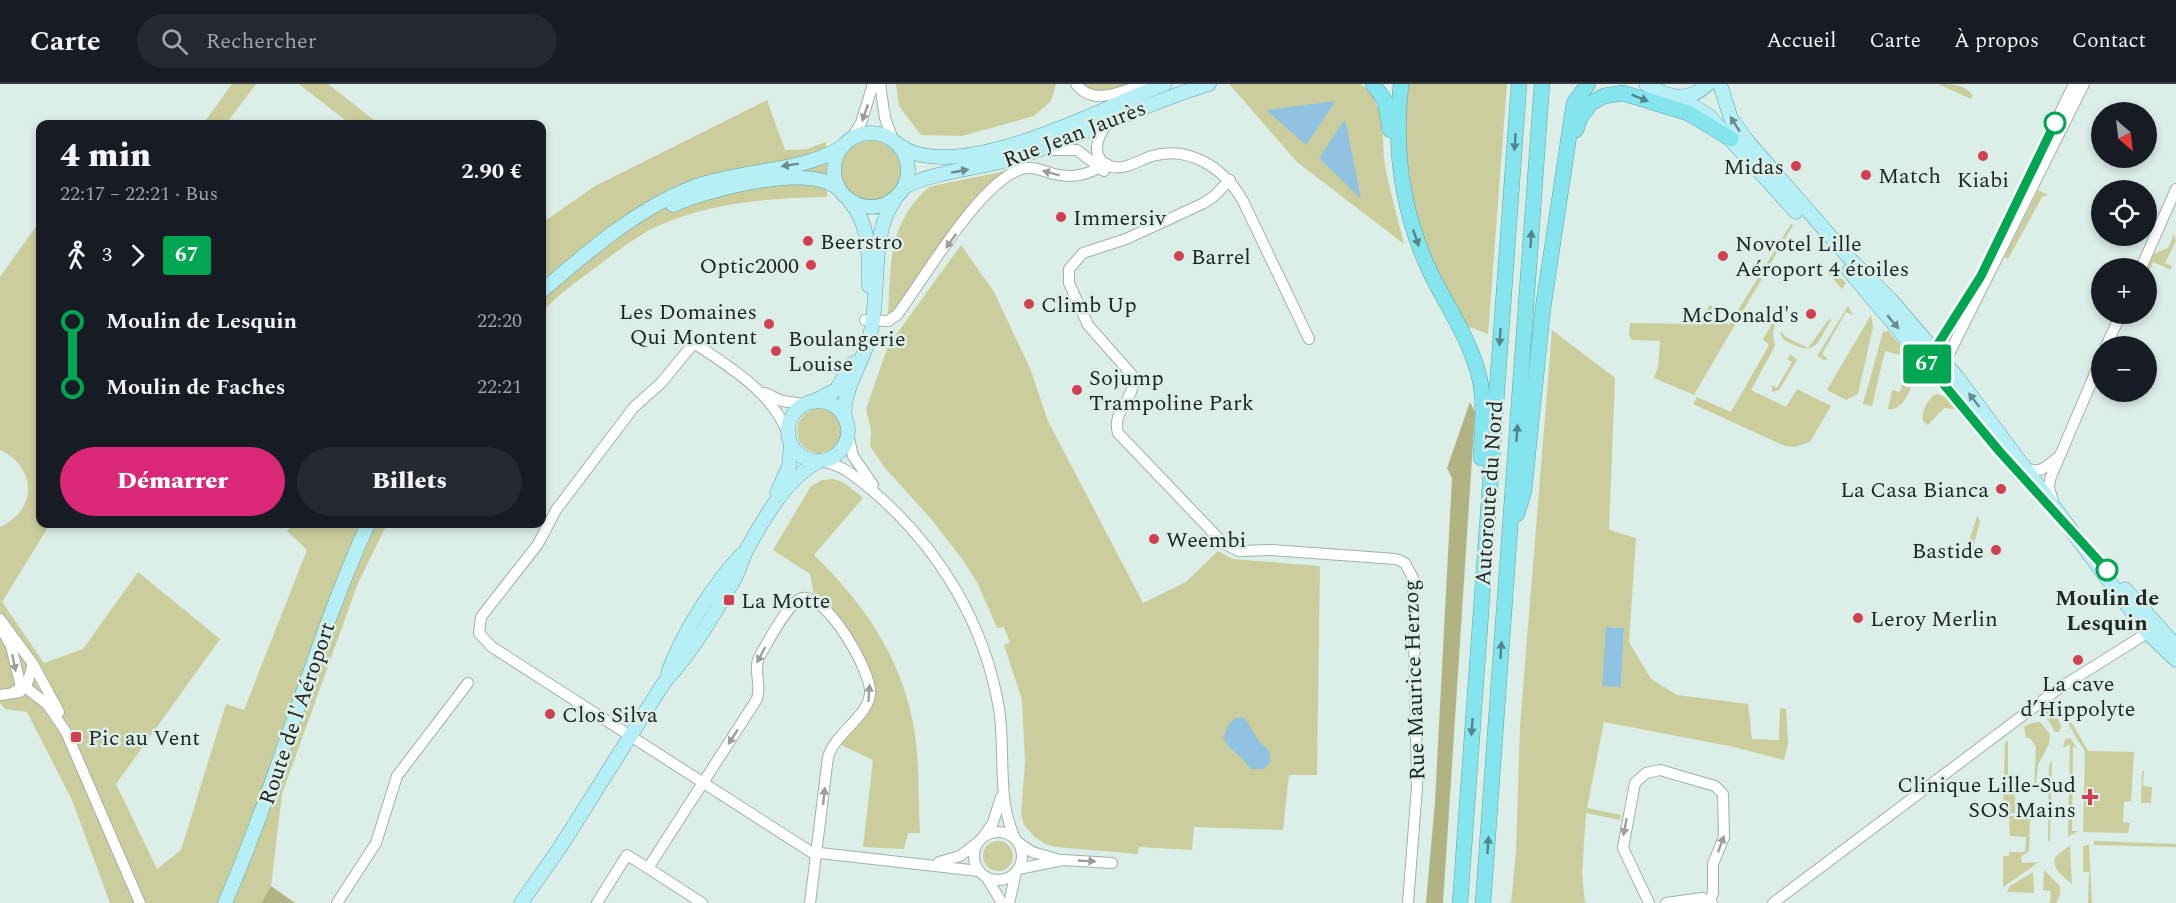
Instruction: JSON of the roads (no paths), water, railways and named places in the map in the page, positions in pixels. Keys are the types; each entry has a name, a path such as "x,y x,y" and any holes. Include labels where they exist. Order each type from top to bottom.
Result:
{"highway":[{"path":"1373,84 1388,110 1392,165 1402,182"},
{"path":"1401,84 1398,139 1402,182 1416,239 1469,347 1479,378 1483,412 1477,529 1484,543"},
{"name":"Autoroute du Nord","path":"1460,903 1484,543 1519,84"},
{"name":"Autoroute du Nord","path":"1483,903 1542,84"},
{"path":"1510,533 1524,491 1538,348 1574,103 1588,84"},
{"path":"1560,200 1567,183 1580,118 1591,103 1604,96 1623,93 1680,110 1731,139"}],"main road":[{"name":"Rue Jean Jaurès","path":"896,143 912,154 929,158 951,158 980,153 1046,133 1165,84"},
{"name":"Rue Jean Jaurès","path":"901,192 924,177 980,168 1041,149 1117,117 1209,84"},
{"path":"1668,96 1690,96 1708,84"},
{"path":"1720,84 1731,119 1749,143 1852,261 1891,300 1930,358"},
{"path":"1648,85 1702,110 1731,139 1874,299 1941,370 2026,468 2058,513 2176,660"},
{"path":"521,903 559,849 665,681 684,659 734,579 746,550 765,520 794,481 819,461 839,453 848,435 845,418 846,401 865,353 879,238 885,217 901,192 908,164 896,143 870,133 848,142 818,160 745,173 694,187 652,208 604,241 546,288"},
{"path":"765,520 789,466 790,420 809,403 830,394 845,378 869,320 866,238 860,215 844,195 834,166 848,142"},
{"path":"604,241 677,203 725,189 771,181 810,178 825,180 844,195 871,208 886,205 901,192"},
{"path":"1941,370 2006,458 2058,513"},
{"path":"809,403 830,404 845,418"},
{"path":"790,441 803,457 819,461"},
{"name":"Route de l'Aéroport","path":"225,903 264,805 338,591 366,528"},
{"path":"2153,630 2176,646"},
{"path":"529,903 559,849"}],"street":[{"path":"848,142 861,123 873,84"},
{"path":"880,84 884,115 896,143"},
{"path":"1076,84 1087,94 1105,96 1144,84"},
{"path":"1930,358 1981,276 2074,84"},
{"path":"1941,370 2084,84"},
{"path":"1103,166 1096,144 1100,132 1117,117"},
{"path":"1041,149 1077,150 1103,166 1116,167 1160,154 1182,154 1204,161 1230,180 1244,201 1309,339"},
{"path":"869,320 888,321 897,315 986,193 1008,175 1032,168 1060,175 1081,176 1103,166"},
{"name":"Rue Maurice Herzog","path":"1230,180 1204,203 1079,256 1069,268 1069,283 1092,331 1133,376 1132,390 1117,418 1118,433 1222,543 1239,551 1271,550 1396,559 1409,567 1413,578 1417,787 1408,903"},
{"path":"2145,258 2176,189"},
{"path":"809,403 781,401 754,387 694,343 661,383 634,407 556,510 538,544 481,617 479,633 487,643 806,850 817,854 933,864 1004,879 1035,863 1063,860 1112,863"},
{"path":"2058,513 2049,489 2057,458 2091,382"},
{"path":"754,387 777,411 790,441"},
{"path":"848,435 850,450 856,462 890,506 938,561 973,623 989,666 1002,733 1007,822 1022,856 1009,903"},
{"path":"2026,468 2035,471 2043,469 2057,458"},
{"path":"819,461 842,466 890,506"},
{"path":"648,868 757,699 757,661 794,603 808,597 816,600 827,610 848,640 870,688 865,708 836,739 829,752 810,903"},
{"path":"0,619 33,664 58,710 140,903"},
{"path":"0,626 11,646 19,690"},
{"path":"1773,903 2063,686 2153,630"},
{"path":"0,695 19,690 32,675 33,664"},
{"path":"337,903 376,843 397,776 468,683"},
{"path":"19,690 35,696 50,707 66,732"},
{"path":"1649,903 1627,861 1623,836 1635,783 1646,773 1660,770 1715,786 1723,794 1724,837 1713,864 1711,901 1702,898 1666,903"},
{"path":"1002,903 974,859 980,840 996,816 1004,779"},
{"path":"933,864 960,856 980,840 1000,832 1032,852 1063,860"},
{"path":"597,903 627,855 702,903"}],"water":[{"path":"1336,101 1306,145 1266,110"},
{"path":"1345,119 1361,199 1319,158"},
{"path":"1606,627 1624,628 1621,687 1602,686"},
{"path":"1235,718 1245,718 1258,740 1270,752 1270,763 1264,769 1250,769 1223,738 1229,724"}],"place":[{"name":"Kiabi","path":"1983,156"},
{"name":"Midas","path":"1796,166"},
{"name":"Match","path":"1866,175"},
{"name":"Immersiv","path":"1061,217"},
{"name":"Beerstro","path":"808,241"},
{"name":"Barrel","path":"1179,256"},
{"name":"Novotel Lille Aéroport 4 étoiles","path":"1723,256"},
{"name":"Optic2000","path":"811,265"},
{"name":"Climb Up","path":"1029,304"},
{"name":"McDonald's","path":"1811,314"},
{"name":"Les Domaines Qui Montent","path":"769,324"},
{"name":"Boulangerie Louise","path":"776,351"},
{"name":"Sojump Trampoline Park","path":"1077,390"},
{"name":"La Casa Bianca","path":"2001,489"},
{"name":"Weembi","path":"1154,539"},
{"name":"Bastide","path":"1996,550"},
{"name":"Moulin de Lesquin","path":"2107,570"},
{"name":"La Motte","path":"729,600"},
{"name":"Leroy Merlin","path":"1858,618"},
{"name":"La cave d’Hippolyte","path":"2078,660"},
{"name":"Clos Silva","path":"550,714"},
{"name":"Pic au Vent","path":"76,737"},
{"name":"Clinique Lille-Sud SOS Mains","path":"2090,797"}]}
